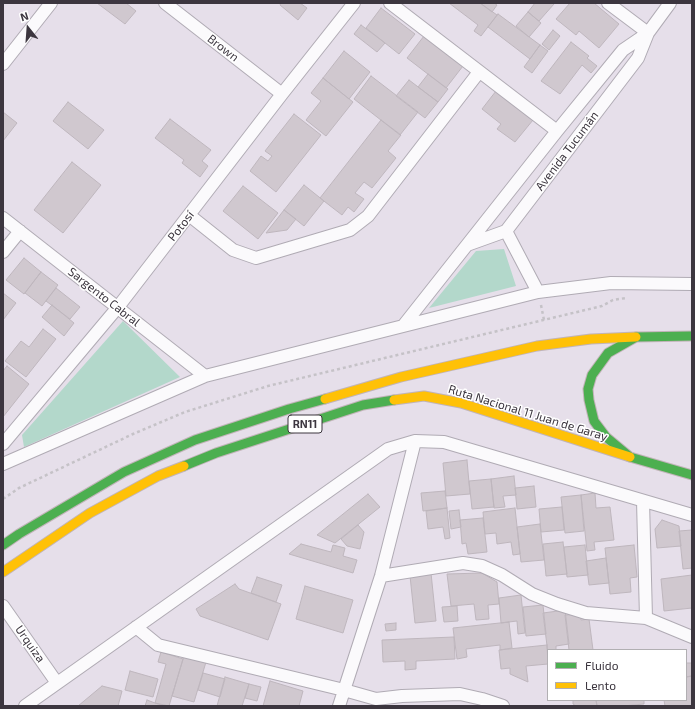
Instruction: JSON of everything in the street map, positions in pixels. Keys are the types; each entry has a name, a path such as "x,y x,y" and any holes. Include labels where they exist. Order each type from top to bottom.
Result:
{"highway":[{"name":"RN11","path":"692,336 636,337 608,353 592,375 588,389 594,421 606,437 630,457 692,475"},
{"name":"Ruta Nacional 11 Juan de Garay","path":"3,546 19,534 124,472 203,437 289,409 401,377 537,346 591,338 636,337"},
{"name":"Ruta Nacional 11 Juan de Garay","path":"3,572 90,513 158,476 216,453 363,405 424,396 432,397 461,403 630,457"}],"street":[{"path":"3,64 51,3"},
{"name":"Brown","path":"165,3 282,94"},
{"name":"Potosí","path":"3,444 118,307 354,3"},
{"path":"390,3 478,72 557,131"},
{"path":"608,3 648,34"},
{"name":"Avenida Tucumán","path":"506,231 638,58 648,34 670,3"},
{"name":"Avenida Tucumán","path":"403,326 623,50 648,34"},
{"path":"189,215 233,250 256,258 350,230 368,216 478,72"},
{"name":"Sargento Cabral","path":"3,218 205,376"},
{"path":"3,252 20,231"},
{"path":"466,246 506,231 538,292"},
{"path":"3,464 205,376 538,292 611,283 692,284"},
{"path":"339,706 381,576 415,441"},
{"path":"25,706 388,449 415,441 444,442 692,516"},
{"path":"643,502 646,618"},
{"path":"381,576 463,563 482,566 502,575 532,594 557,604 586,613 646,618 692,637"},
{"name":"Urquiza","path":"3,606 57,683"},
{"path":"136,627 158,645 376,699 402,696 460,694 504,706"}],"green space":[{"path":"504,249 516,286 429,308 476,251"},
{"path":"123,321 180,377 24,447 22,435"}],"building":[{"path":"97,3 126,3 136,11 125,24"},
{"path":"281,3 300,3 307,8 298,20 280,5"},
{"path":"449,3 480,3 497,15 481,36 474,31 478,25"},
{"path":"480,3 494,3 497,5 492,12"},
{"path":"535,3 554,4 539,21 528,12"},
{"path":"570,3 594,3 619,24 599,48 579,31 576,35 556,19"},
{"path":"381,8 415,34 399,54 366,28"},
{"path":"528,12 541,23 529,37 516,26"},
{"path":"498,14 540,45 530,59 488,27"},
{"path":"361,25 385,43 377,52 354,34"},
{"path":"553,30 560,36 549,50 542,44"},
{"path":"424,36 463,66 446,88 407,58"},
{"path":"571,42 589,56 587,58 597,66 591,73 582,65 560,94 541,81"},
{"path":"540,45 548,51 532,73 524,67"},
{"path":"344,51 370,72 349,99 323,78"},
{"path":"428,74 448,89 438,102 418,87"},
{"path":"371,76 418,112 400,135 354,99"},
{"path":"323,78 353,102 326,136 306,120 321,101 311,93"},
{"path":"409,80 438,102 425,118 396,96"},
{"path":"496,91 533,120 515,142 497,129 501,124 482,109"},
{"path":"68,102 104,130 88,149 53,121"},
{"path":"3,112 17,123 3,141"},
{"path":"294,114 321,135 276,192 250,171 261,156 268,161 272,156 265,151"},
{"path":"170,119 211,150 202,161 208,166 200,177 182,163 184,160 155,138"},
{"path":"381,120 401,135 388,151 396,158 372,188 364,182 355,193 364,199 354,212 348,207 342,215 320,198"},
{"path":"72,162 101,185 63,233 34,210"},
{"path":"304,185 324,201 304,226 284,210"},
{"path":"243,186 278,213 258,239 223,211"},
{"path":"284,210 296,219 287,230 266,233"},
{"path":"24,258 41,272 24,294 6,280"},
{"path":"41,272 58,285 42,306 25,293"},
{"path":"56,288 80,307 70,319 46,301"},
{"path":"3,293 16,303 3,320"},
{"path":"52,305 74,323 64,336 42,317"},
{"path":"43,329 56,339 26,377 5,361 21,341 29,347"},
{"path":"7,366 29,384 3,417 3,371"},
{"path":"467,460 470,494 446,496 443,463"},
{"path":"514,476 516,495 503,496 505,507 494,508 491,479"},
{"path":"491,479 494,507 472,509 469,481"},
{"path":"534,486 536,507 517,509 515,488"},
{"path":"445,491 447,508 423,511 421,493"},
{"path":"595,493 596,508 610,507 614,540 594,542 595,550 587,551 581,495"},
{"path":"368,494 380,507 335,543 317,535"},
{"path":"581,495 584,531 565,533 561,497"},
{"path":"562,507 564,530 541,532 539,509"},
{"path":"447,508 450,538 445,539 443,527 428,529 426,511"},
{"path":"515,508 520,554 513,555 511,542 497,544 496,533 485,534 483,512"},
{"path":"459,510 461,527 451,529 449,511"},
{"path":"483,518 487,552 468,554 466,543 462,544 460,520"},
{"path":"662,520 679,526 681,546 657,548 655,529"},
{"path":"540,524 544,560 521,562 517,527"},
{"path":"358,525 364,532 360,549 347,546 341,539"},
{"path":"692,530 692,568 683,569 679,531"},
{"path":"563,542 567,574 546,576 543,544"},
{"path":"301,544 331,552 333,545 345,548 343,556 357,560 353,573 289,554"},
{"path":"585,545 588,575 567,577 564,547"},
{"path":"634,545 637,577 630,578 631,592 610,594 605,548"},
{"path":"606,558 609,583 589,585 586,561"},
{"path":"431,573 436,621 415,623 410,576"},
{"path":"482,573 497,582 499,604 488,605 489,619 476,620 474,604 451,606 447,574"},
{"path":"692,575 692,608 664,611 661,579"},
{"path":"257,577 282,585 276,602 251,593"},
{"path":"235,584 239,589 281,604 268,640 200,616 196,609"},
{"path":"305,586 353,600 343,633 296,619"},
{"path":"521,595 525,633 518,634 517,621 501,623 499,598"},
{"path":"543,605 546,634 526,636 523,607"},
{"path":"457,606 458,621 444,622 442,607"},
{"path":"565,610 569,644 556,646 556,649 547,649 543,613"},
{"path":"580,614 581,620 589,619 593,649 569,649 565,615"},
{"path":"509,622 512,648 500,650 500,645 466,649 467,657 457,659 453,628"},
{"path":"396,623 396,630 386,631 385,624"},
{"path":"454,637 455,659 416,661 416,669 405,670 405,661 383,662 382,640"},
{"path":"547,645 547,664 526,666 528,682 510,674 510,668 501,669 499,650"},
{"path":"161,652 183,659 169,706 155,703 166,664 158,662"},
{"path":"184,656 206,662 194,702 172,696"},
{"path":"687,663 692,663 692,676 687,677"},
{"path":"130,671 158,679 153,697 125,690"},
{"path":"203,673 225,679 220,697 198,690"},
{"path":"692,676 692,706 665,706 664,701 687,701 687,677"},
{"path":"225,677 249,684 242,706 217,706"},
{"path":"270,681 303,691 299,706 263,706"},
{"path":"249,684 261,687 257,701 245,698"},
{"path":"102,686 122,691 118,706 78,706"},
{"path":"147,700 155,703 165,706 145,706"},
{"path":"573,701 596,701 597,706 576,706 573,704"},
{"path":"596,701 644,701 644,704 597,706"}],"traffic: fast":[{"path":"692,336 636,337 608,353 592,375 588,389 594,421 606,437 630,457 692,475"},
{"path":"3,545 124,472 195,440 289,409 325,399"},
{"path":"184,466 216,453 363,405 394,400"}],"traffic: slow":[{"path":"325,399 401,377 537,346 591,339 636,337"},
{"path":"394,400 424,396 461,403 630,457"},
{"path":"3,572 90,513 158,476 184,466"}]}
